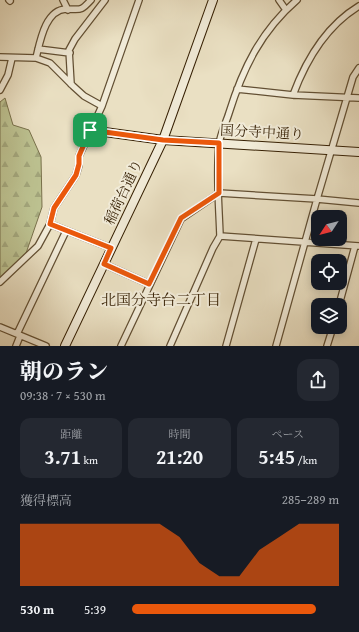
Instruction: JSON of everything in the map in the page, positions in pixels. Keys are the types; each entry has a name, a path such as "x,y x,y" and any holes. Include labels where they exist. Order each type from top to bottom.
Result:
{"street":[{"path":"63,0 68,10"},
{"path":"36,58 42,33 49,20 65,9 78,11 91,0"},
{"path":"71,84 69,50 75,39 104,0"},
{"path":"0,282 38,246 50,224 54,208 76,175 79,164 79,156 102,106 139,0"},
{"name":"稲荷台通り","path":"65,346 163,140 214,0"},
{"path":"279,0 286,10"},
{"path":"170,346 213,248 220,236 219,143 237,89 246,67 259,43 272,24 297,0"},
{"path":"293,95 302,71 316,48 333,25 359,6"},
{"path":"38,49 70,53"},
{"path":"0,57 36,58 50,63 84,96 102,106"},
{"path":"0,90 8,75 12,58"},
{"path":"276,346 331,150 353,77 359,68"},
{"path":"237,89 293,95 359,98"},
{"name":"国分寺中通り","path":"90,130 163,140 359,152"},
{"path":"121,346 181,218 219,193 359,203"},
{"path":"50,224 111,248"},
{"path":"16,346 19,335 66,231"},
{"path":"220,236 357,246 340,298"},
{"path":"226,346 256,239"},
{"path":"104,264 149,284"},
{"path":"0,327 46,346"},
{"path":"327,346 330,334"}],"green space":[{"path":"5,98 13,125 29,130 41,157 42,207 24,259 0,280 0,102"}],"district":[{"name":"北国分寺台二丁目","path":"161,299"}],"route":[{"path":"90,130 163,140 219,143 219,193 181,218 149,284 104,264 111,248 50,224 54,208 76,175 79,164 79,156 90,130"}]}
